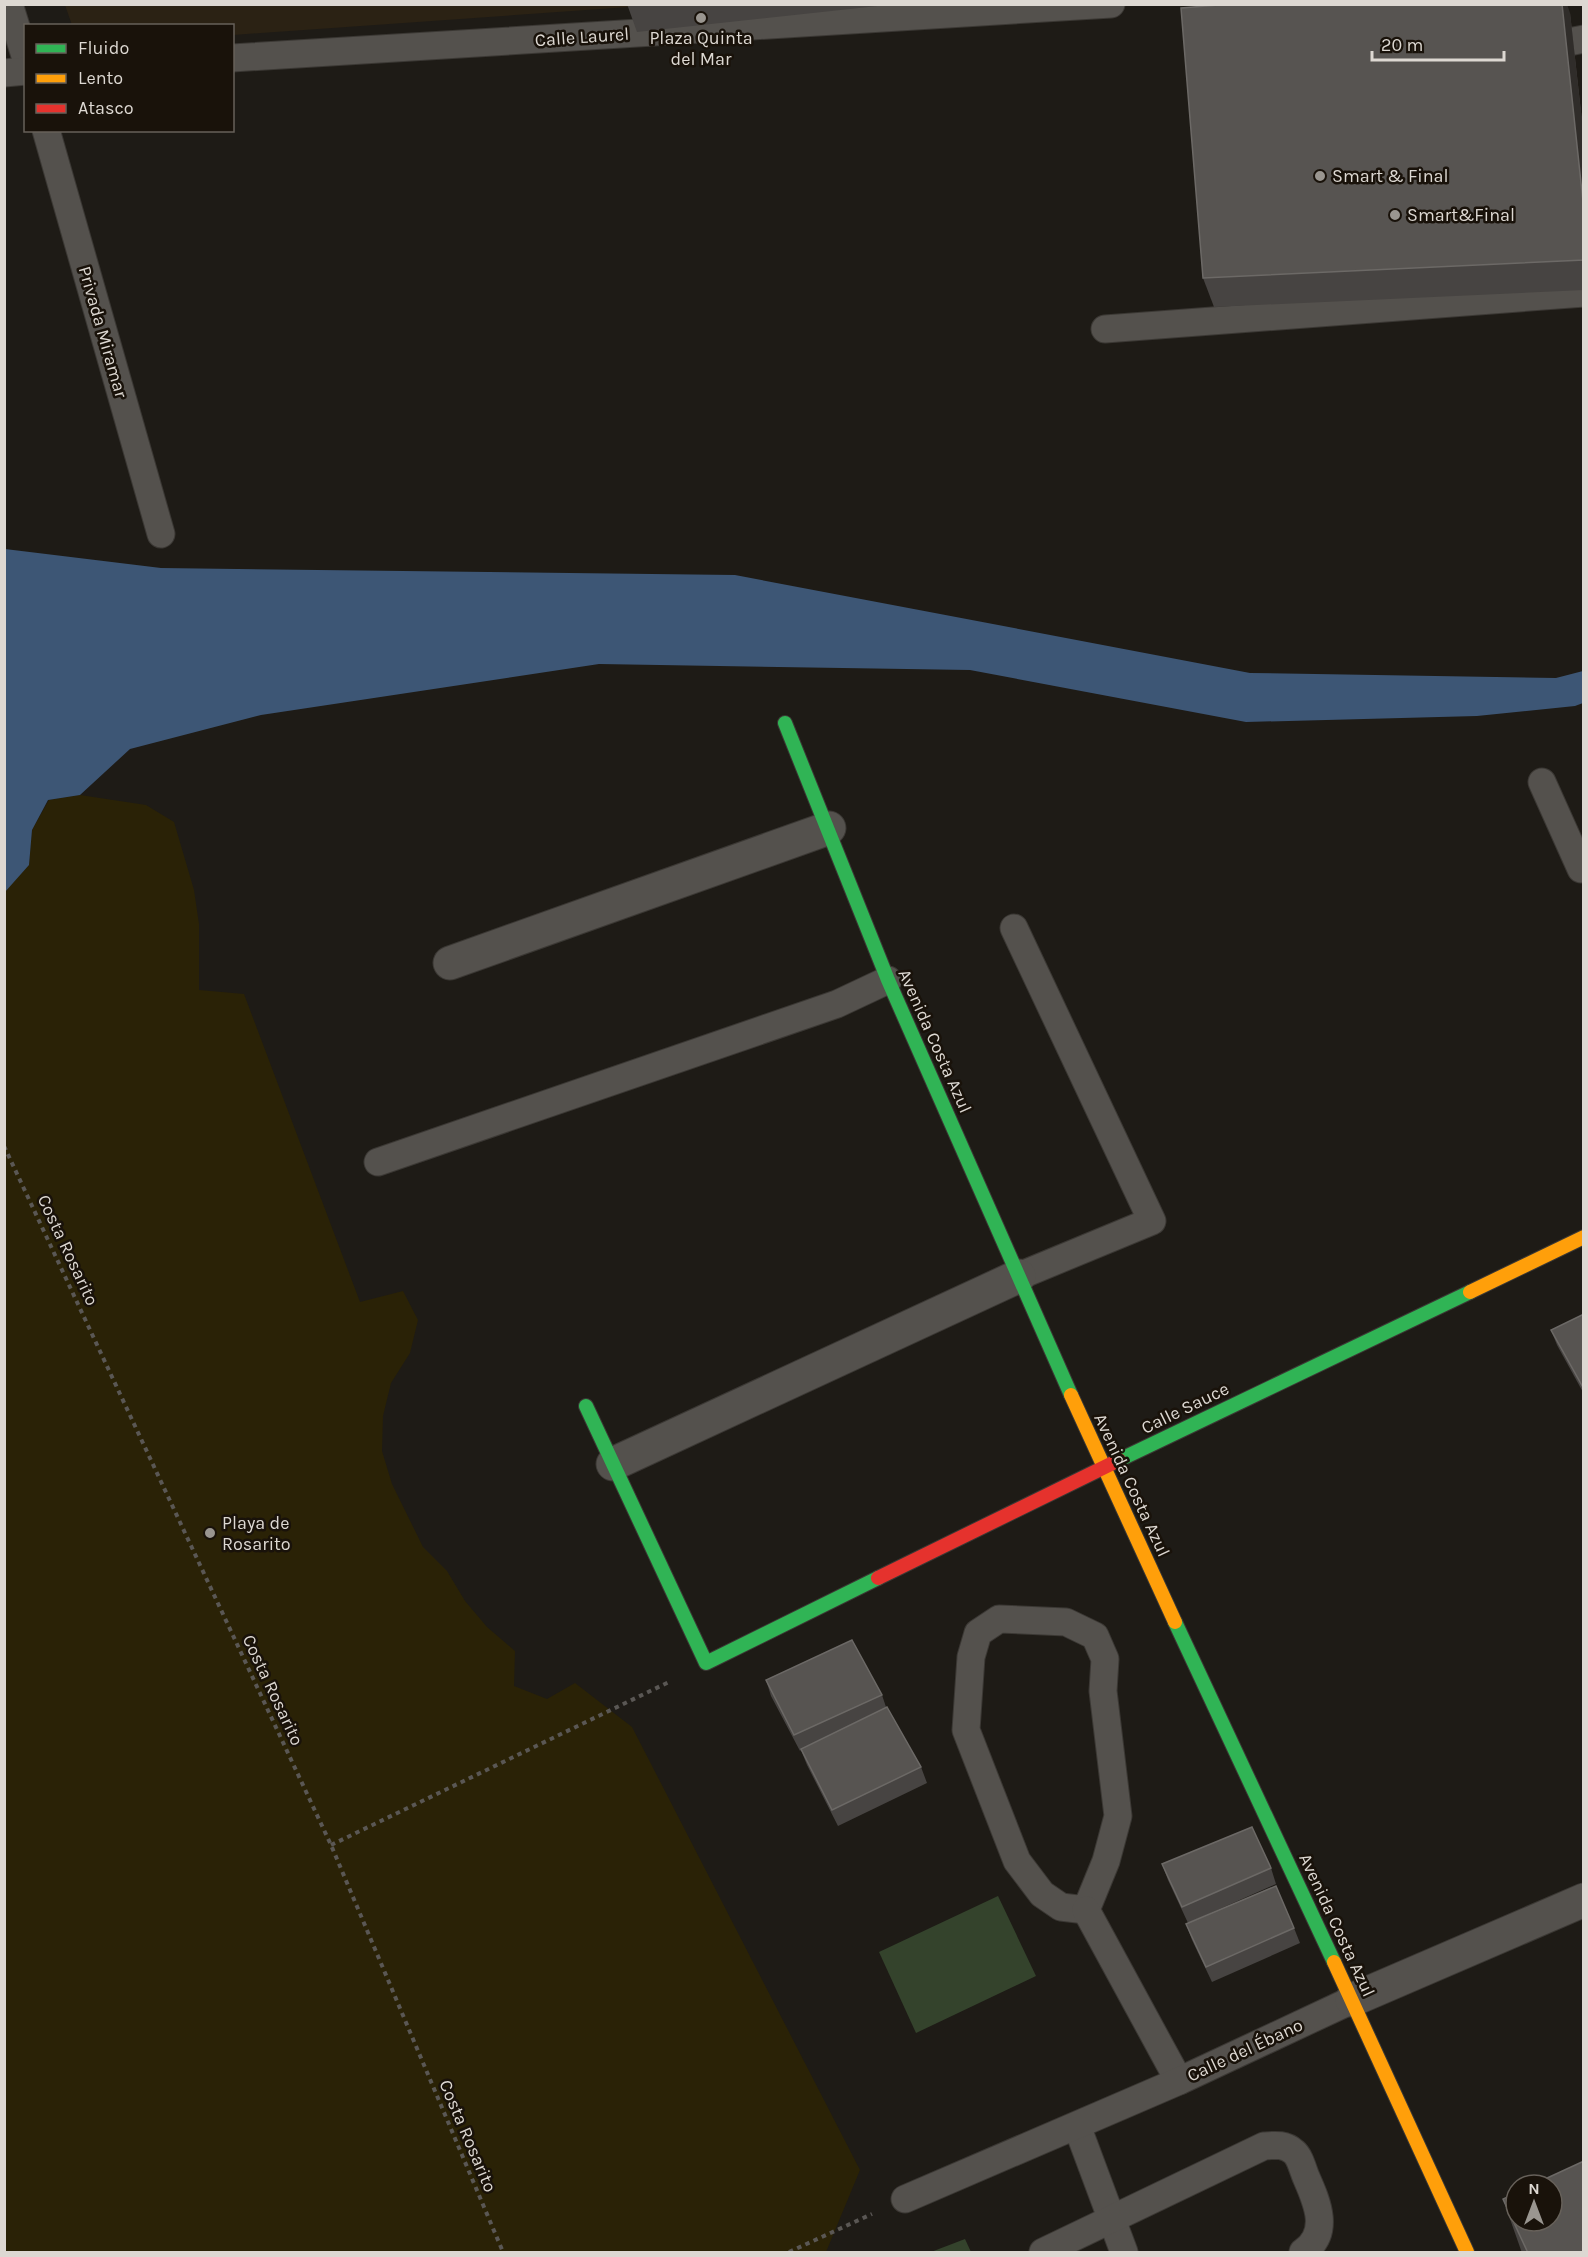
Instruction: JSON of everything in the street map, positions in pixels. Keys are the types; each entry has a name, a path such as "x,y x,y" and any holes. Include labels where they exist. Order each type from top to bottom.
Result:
{"street":[{"name":"Avenida Costa Azul","path":"785,723 888,980 1103,1467 1352,2000 1467,2253"},
{"path":"450,963 829,828"},
{"name":"Calle Sauce","path":"706,1664 1103,1467 1584,1237"},
{"path":"613,1464 1019,1276"},
{"path":"586,1406 706,1664"},
{"name":"Calle del Ébano","path":"1352,2000 1584,1900"}],"lane":[{"path":"9,4 24,53"},
{"name":"Calle Laurel","path":"234,58 1111,4"},
{"path":"1510,54 1584,39"},
{"path":"4,73 24,71"},
{"name":"Privada Miramar","path":"47,132 161,534"},
{"path":"1105,329 1584,293"},
{"path":"1542,782 1581,869 1584,868"},
{"path":"1014,928 1152,1221 1019,1276"},
{"path":"378,1162 837,1004 888,980"},
{"path":"999,1619 1066,1622 1095,1636 1105,1659 1103,1691 1118,1816 1106,1861 1086,1910 1061,1907 1042,1894 1017,1861 966,1730 971,1657 978,1633 999,1619"},
{"path":"1086,1910 1179,2081"},
{"name":"Calle del Ébano","path":"905,2199 1179,2081 1352,2000"},
{"path":"1077,2126 1124,2253"},
{"path":"1043,2253 1264,2146 1281,2145 1296,2153 1319,2207 1319,2231 1310,2247 1303,2253"}],"path":[{"name":"Costa Rosarito","path":"4,1146 331,1845 503,2253"},
{"path":"331,1845 706,1664"},
{"path":"789,2253 905,2199"}],"shaded area":[{"path":"65,5 657,5 234,35 234,24 72,24"}],"green space":[{"path":"998,1896 1036,1976 916,2033 879,1952"},
{"path":"965,2239 971,2252 931,2252"}],"sand":[{"name":"Playa de Rosarito","path":"80,795 146,805 174,822 194,890 199,924 199,990 244,994 360,1302 403,1291 418,1320 410,1353 391,1383 383,1416 382,1451 392,1484 423,1547 447,1571 465,1601 487,1627 515,1651 514,1686 547,1699 575,1683 632,1727 860,2170 826,2252 5,2252 4,892 29,865 32,830 49,800"}],"water":[{"path":"5,549 161,568 735,575 1250,673 1556,678 1583,671 1583,703 1575,706 1477,716 1246,722 970,670 599,664 261,715 130,749 80,795 48,800 32,830 29,865 5,892"}],"building":[{"name":"Smart&Final","path":"1231,4 1562,4 1584,211 1584,260 1203,278 1181,8"},
{"path":"1584,1314 1584,1389 1551,1330"},
{"path":"852,1640 882,1695 794,1735 766,1680"},
{"path":"887,1707 921,1767 832,1810 801,1749"},
{"path":"1252,1827 1271,1868 1182,1907 1162,1864"},
{"path":"1276,1886 1294,1928 1206,1967 1186,1924"},
{"path":"1584,2161 1584,2253 1528,2253 1519,2233 1564,2233 1564,2173 1558,2173"}],"traffic: fast":[{"path":"785,723 888,980 1071,1395"},
{"path":"1119,1460 1470,1292"},
{"path":"586,1406 706,1663 878,1578"},
{"path":"1175,1622 1334,1962"}],"traffic: slow":[{"path":"1470,1292 1584,1237"},
{"path":"1071,1395 1175,1622"},
{"path":"1334,1962 1467,2252"}],"traffic: jam":[{"path":"878,1578 1119,1460"}],"place":[{"name":"Plaza Quinta del Mar","path":"701,18"},
{"name":"Smart & Final","path":"1320,176"},
{"name":"Smart&Final","path":"1395,215"},
{"name":"Playa de Rosarito","path":"210,1533"}]}
